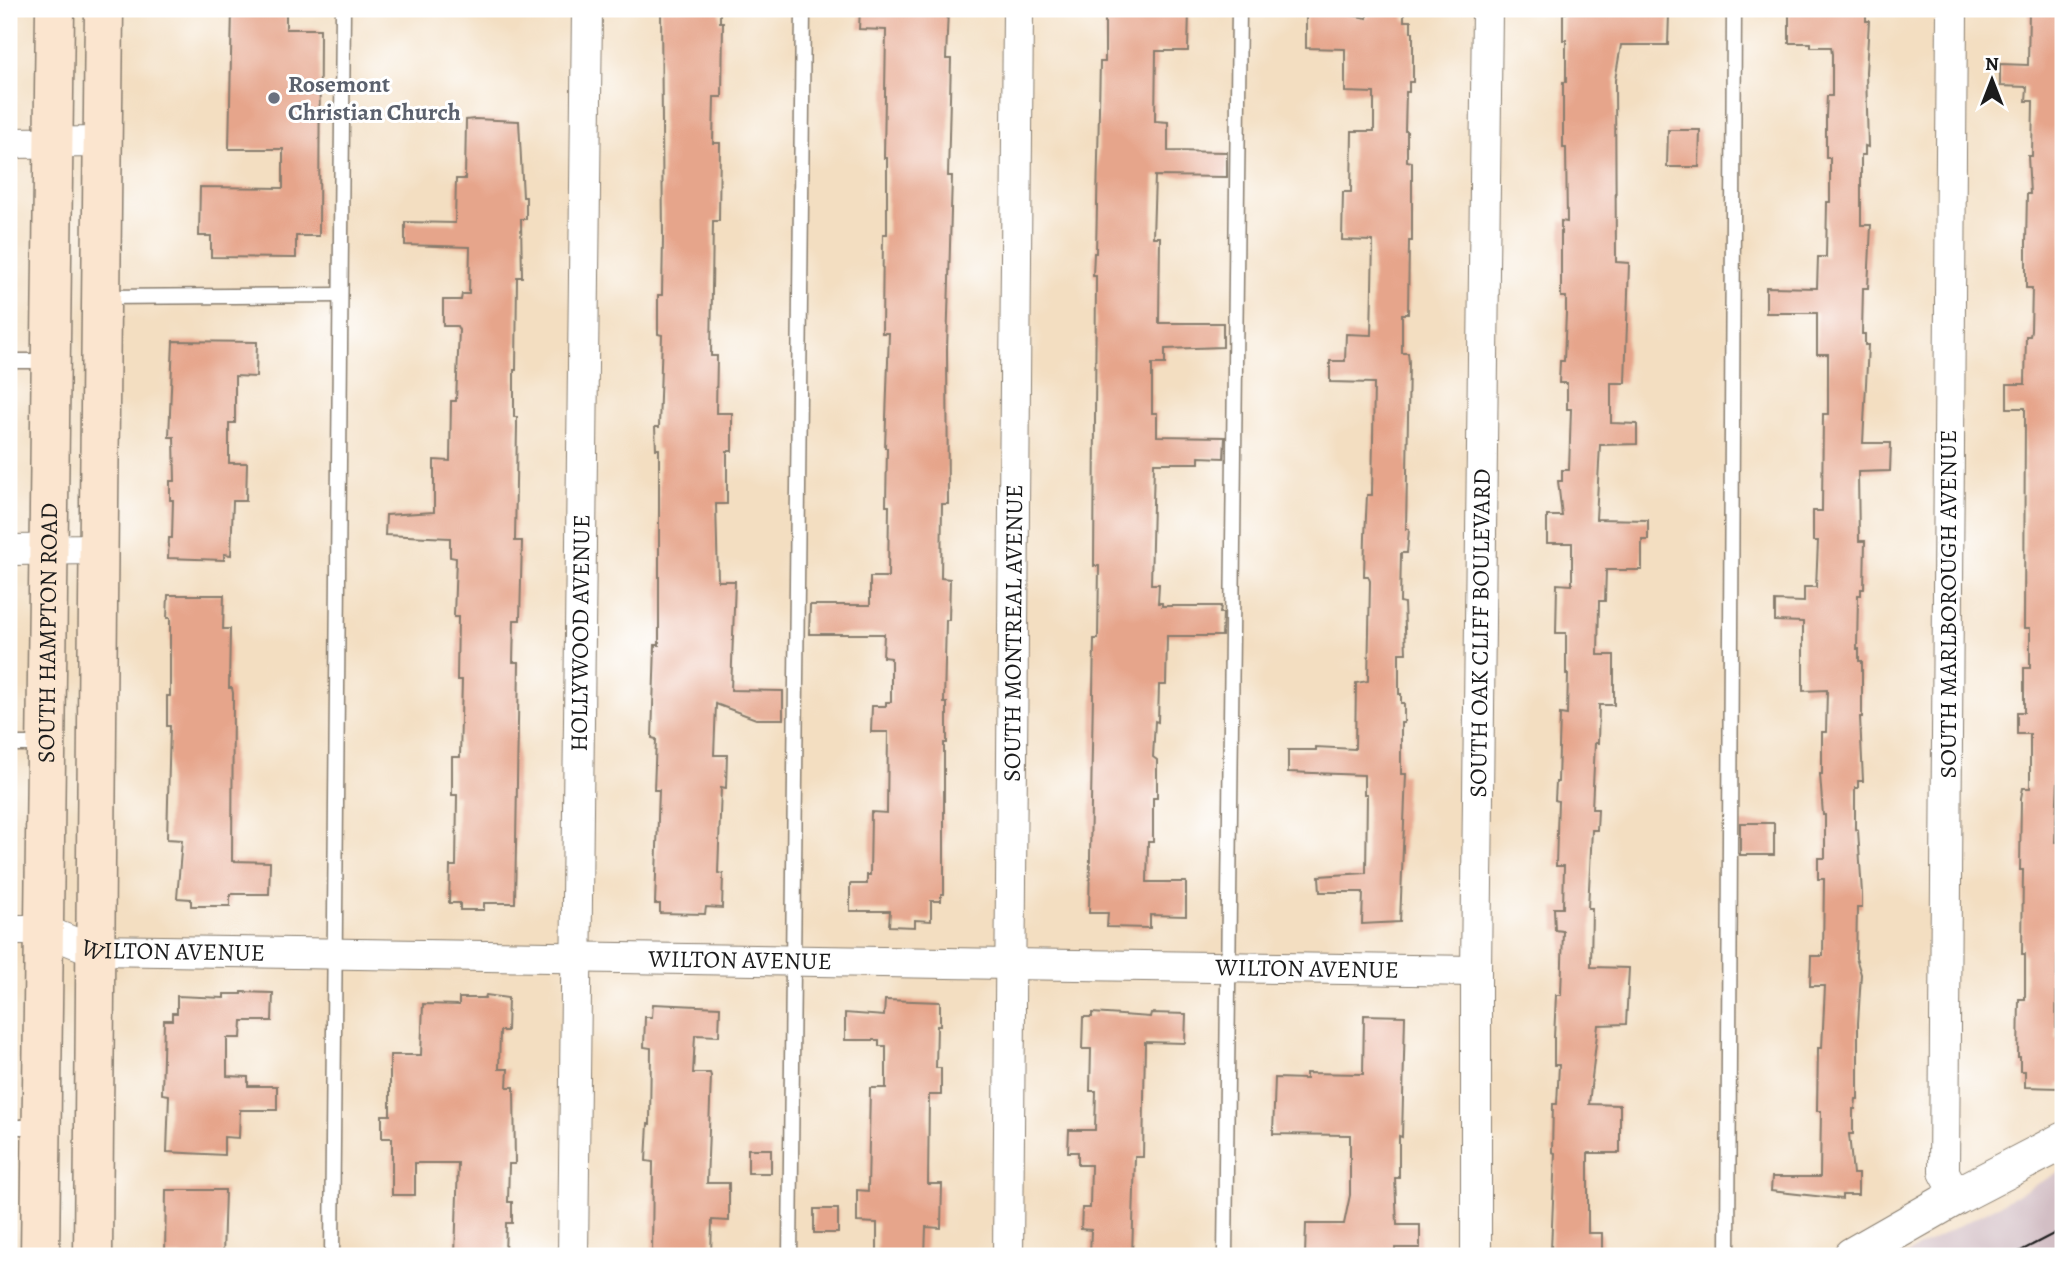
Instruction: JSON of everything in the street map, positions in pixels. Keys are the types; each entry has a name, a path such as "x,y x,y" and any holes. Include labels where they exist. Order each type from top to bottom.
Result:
{"main road":[{"name":"SOUTH HAMPTON ROAD","path":"40,1256 25,1127 27,744 50,550 55,9"},
{"name":"SOUTH HAMPTON ROAD","path":"93,1256 93,950 100,549 104,9"}],"street":[{"name":"HOLLYWOOD AVENUE","path":"573,1256 587,9"},
{"name":"SOUTH MONTREAL AVENUE","path":"1008,1256 1018,9"},
{"name":"SOUTH OAK CLIFF BOULEVARD","path":"1476,1256 1476,971 1488,9"},
{"name":"SOUTH MARLBOROUGH AVENUE","path":"1952,9 1944,1172 1957,1196"},
{"path":"9,144 103,142"},
{"path":"9,550 100,549"},
{"name":"WILTON AVENUE","path":"26,930 93,950 1476,971"},
{"path":"1852,1256 1957,1196 2063,1141"}],"lane":[{"path":"332,1256 343,9"},
{"path":"790,1256 803,9"},
{"path":"1225,1256 1239,9"},
{"path":"1728,1256 1734,9"},
{"path":"102,298 340,295"},
{"path":"9,361 51,361"}],"shaded area":[{"path":"2063,1170 2063,1256 1903,1256"}],"building":[{"name":"Rosemont Christian Church","path":"232,9 286,9 286,29 320,29 319,236 296,236 296,258 211,257 211,236 199,236 200,187 283,188 283,149 229,149"},
{"path":"661,9 720,9 720,22 723,22 722,97 714,97 713,143 720,143 719,221 713,221 711,356 717,356 716,413 732,413 732,451 727,451 727,504 716,504 718,581 735,581 731,690 783,691 783,719 756,719 716,704 714,755 727,755 726,788 721,787 718,873 723,874 722,908 706,907 705,914 660,913 660,904 655,904 659,790 654,790 656,739 652,738 655,645 659,645 659,449 656,449 655,427 659,427 662,335 658,334 663,238"},
{"path":"860,9 948,9 946,59 951,59 948,176 952,176 947,350 948,504 942,504 941,578 950,579 944,703 947,703 947,743 944,743 944,894 941,894 941,901 931,901 931,921 915,920 915,927 889,926 890,911 850,911 850,884 867,884 867,875 870,875 871,812 887,813 888,732 871,732 872,706 886,706 886,702 891,702 891,658 883,657 884,634 809,634 810,605 870,605 870,577 888,577 889,506 886,506 885,448 889,333 882,333 883,234 887,234 887,158 884,158 886,30 859,29"},
{"path":"1105,9 1189,9 1188,51 1156,51 1155,121 1168,122 1168,151 1227,152 1227,177 1155,176 1153,237 1160,237 1159,323 1223,323 1223,347 1165,349 1165,364 1152,364 1152,413 1157,413 1157,436 1225,437 1224,458 1199,457 1199,463 1154,463 1151,584 1159,584 1158,603 1162,603 1162,606 1221,606 1220,613 1223,613 1222,636 1167,636 1166,685 1159,685 1158,722 1155,721 1153,757 1157,760 1157,798 1153,798 1153,842 1148,842 1147,882 1186,882 1186,916 1150,915 1150,928 1107,927 1108,913 1089,913 1094,639 1098,639 1099,566 1094,566 1096,276 1093,276 1096,253 1100,62 1105,62"},
{"path":"1376,9 1404,9 1404,21 1411,21 1413,32 1413,82 1409,82 1409,92 1406,92 1405,131 1407,161 1412,162 1412,241 1409,241 1408,314 1402,314 1402,353 1408,353 1409,362 1406,529 1409,529 1407,553 1401,553 1400,602 1404,603 1406,653 1399,653 1399,694 1401,703 1404,703 1404,723 1401,723 1401,774 1406,774 1400,922 1362,924 1363,892 1320,892 1319,876 1366,873 1367,794 1364,794 1364,775 1288,772 1288,750 1316,750 1316,747 1355,749 1356,683 1368,681 1370,581 1368,576 1364,576 1367,495 1372,495 1374,383 1330,382 1330,361 1345,361 1346,334 1371,335 1373,241 1342,240 1343,192 1351,192 1352,131 1374,131 1374,93 1345,92 1345,49 1306,48 1306,12 1334,12 1367,18 1367,14 1376,14"},
{"path":"1566,9 1629,9 1629,14 1669,14 1668,45 1621,45 1615,80 1616,262 1629,263 1625,383 1611,383 1611,423 1637,424 1637,444 1600,445 1596,519 1648,520 1648,540 1642,540 1642,570 1606,570 1605,601 1599,601 1598,655 1614,655 1614,705 1599,705 1598,743 1595,743 1592,809 1598,809 1597,830 1592,830 1588,908 1592,908 1591,967 1629,968 1626,1024 1598,1025 1589,1104 1620,1105 1620,1153 1588,1153 1588,1233 1602,1233 1602,1256 1558,1256 1558,1250 1551,1250 1555,1153 1552,1152 1553,1104 1557,1104 1559,1065 1554,1065 1554,1038 1556,995 1561,995 1563,931 1555,930 1554,908 1563,908 1564,866 1556,866 1558,801 1555,800 1560,714 1567,715 1568,674 1566,633 1556,633 1557,584 1572,585 1572,543 1547,543 1547,516 1562,516 1558,481 1562,481 1562,470 1569,470 1571,409 1567,409 1567,383 1559,383 1560,361 1564,361 1566,313 1566,297 1561,297 1561,221 1567,222 1566,148 1563,148 1566,40 1563,40 1563,13 1566,13"},
{"path":"1789,9 1866,9 1866,21 1869,21 1866,72 1868,147 1865,146 1865,155 1861,155 1861,225 1871,225 1868,288 1863,288 1862,334 1865,334 1865,345 1868,345 1863,443 1891,443 1890,471 1858,472 1859,541 1865,541 1864,589 1861,589 1861,595 1858,595 1857,649 1859,661 1862,661 1860,717 1863,781 1858,781 1858,788 1855,788 1855,829 1858,830 1862,908 1857,908 1856,958 1861,974 1858,1099 1853,1109 1853,1134 1849,1134 1853,1174 1858,1174 1858,1195 1842,1195 1842,1199 1771,1191 1772,1177 1820,1177 1818,1048 1822,1048 1825,986 1810,986 1811,956 1823,956 1824,879 1818,879 1818,858 1825,858 1825,815 1820,774 1822,732 1826,732 1827,690 1803,691 1803,622 1775,621 1775,601 1804,602 1804,587 1816,587 1818,541 1813,541 1813,511 1822,511 1823,414 1828,414 1828,354 1817,354 1817,313 1766,313 1766,287 1817,288 1818,257 1826,257 1830,158 1826,158 1826,116 1827,96 1832,96 1832,54 1831,47 1789,43"},
{"path":"2029,9 2063,9 2063,741 2060,741 2055,842 2062,842 2057,904 2063,904 2062,955 2057,955 2056,1038 2060,1038 2060,1048 2063,1048 2063,1083 2059,1083 2059,1088 2025,1087 2025,1071 2020,1071 2018,1057 2019,999 2025,999 2025,954 2022,954 2023,870 2020,870 2021,798 2023,788 2030,788 2030,734 2017,734 2017,712 2024,712 2024,668 2030,668 2030,628 2024,628 2025,408 2007,408 2007,384 2025,384 2026,336 2030,336 2031,330 2032,288 2026,288 2026,244 2027,194 2030,194 2028,156 2032,156 2033,101 2026,101 2027,87 2000,86 2000,64 2028,65"},
{"path":"466,120 519,121 526,219 521,219 522,277 517,277 514,417 517,417 515,541 522,541 520,620 514,620 513,662 519,662 515,903 484,903 484,910 460,910 460,903 449,903 450,866 456,866 457,795 452,795 452,757 460,757 462,680 457,680 458,617 454,617 456,558 450,557 450,538 385,535 386,515 434,512 434,460 450,461 451,401 456,401 459,330 457,326 443,326 443,300 461,300 462,294 469,294 470,247 405,245 405,222 455,223 456,179 465,179"},
{"path":"1668,130 1700,130 1699,167 1667,167"},
{"path":"173,341 257,342 256,377 235,376 235,423 229,423 229,463 247,463 246,501 233,501 231,555 224,554 224,560 168,558 169,538 172,538 173,500 170,500 170,481 175,481 174,437 169,437"},
{"path":"168,595 224,595 223,629 230,629 229,688 232,688 233,693 232,861 270,862 269,894 230,894 230,906 191,906 191,899 177,898 182,840 167,839 170,726 167,726 167,696 170,696"},
{"path":"1740,823 1774,823 1774,855 1740,855"},
{"path":"273,993 272,1021 242,1021 241,1038 227,1038 227,1076 248,1077 248,1086 277,1086 277,1110 240,1110 239,1138 224,1137 224,1155 167,1152 169,1095 162,1094 164,1020 172,1020 172,1013 177,1013 177,996 224,998 224,994"},
{"path":"486,995 508,998 507,1031 500,1031 499,1069 508,1069 507,1087 514,1087 515,1164 509,1164 508,1202 512,1202 512,1223 506,1223 505,1256 455,1256 458,1163 415,1163 415,1195 392,1195 392,1138 382,1138 382,1115 390,1115 390,1055 421,1055 423,1004 459,1005 459,998 485,998"},
{"path":"885,1000 940,1002 936,1068 941,1068 941,1095 929,1095 928,1184 942,1184 941,1228 926,1227 925,1256 877,1256 877,1223 857,1222 857,1190 868,1191 870,1088 886,1088 886,1046 879,1046 879,1040 845,1040 845,1013 884,1016"},
{"path":"653,1004 720,1007 719,1036 695,1035 693,1073 710,1073 711,1076 707,1183 729,1183 729,1221 712,1220 711,1256 652,1256 653,1162 646,1161 650,1124 651,1048 644,1047 645,1017 652,1017"},
{"path":"1092,1013 1150,1017 1151,1013 1186,1014 1185,1043 1145,1042 1143,1157 1135,1157 1132,1256 1090,1256 1091,1230 1081,1229 1082,1208 1090,1208 1091,1165 1078,1165 1078,1152 1068,1152 1069,1130 1095,1130 1096,1091 1090,1091 1091,1049 1082,1049 1083,1017 1092,1017"},
{"path":"1364,1015 1405,1016 1402,1137 1399,1136 1399,1178 1395,1178 1397,1225 1420,1225 1420,1248 1395,1248 1395,1255 1390,1256 1305,1256 1306,1224 1344,1224 1350,1195 1350,1135 1273,1134 1275,1078 1306,1079 1306,1073 1363,1074"},
{"path":"748,1149 771,1149 771,1173 748,1173"},
{"path":"166,1190 225,1190 223,1256 165,1256"},
{"path":"814,1209 838,1209 838,1233 814,1233"}],"tram line":[{"path":"2011,1256 2063,1229"},
{"path":"2048,1256 2063,1248"}],"place":[{"name":"Rosemont Christian Church","path":"274,98"}]}
